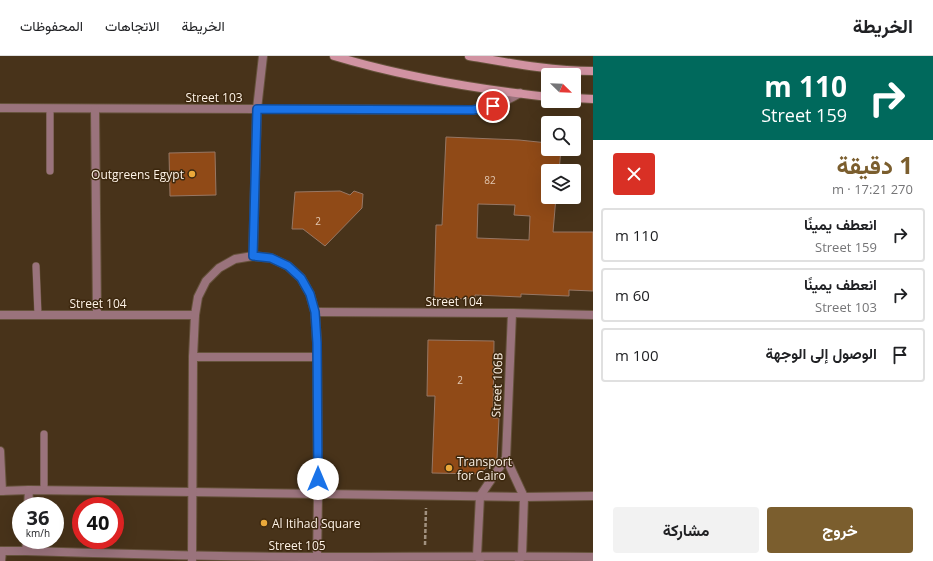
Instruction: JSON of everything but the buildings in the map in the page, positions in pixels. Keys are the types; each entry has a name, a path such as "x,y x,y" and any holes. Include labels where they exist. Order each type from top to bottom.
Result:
{"main road":[{"path":"334,56 409,75 464,86 541,96"},
{"path":"469,56 550,68 593,71"},
{"path":"581,98 593,99"}],"street":[{"path":"253,256 257,109 263,56"},
{"name":"Street 103","path":"0,108 473,110 493,106 520,94"},
{"path":"95,109 97,315"},
{"path":"192,558 193,357 195,315 198,297 206,281 219,268 235,259 253,256 271,258 288,266 301,278 310,294 315,312 317,328 317,559"},
{"name":"Street 104","path":"315,312 593,315"},
{"name":"Street 106B","path":"512,313 506,458 524,497"},
{"name":"Street 104","path":"0,315 195,315"},
{"path":"193,357 317,357"},
{"path":"0,451 1,491 44,490 524,497 593,496"},
{"path":"479,558 480,496 506,458"},
{"path":"29,490 29,497"},
{"path":"521,558 524,497"},
{"path":"1,551 1,561"},
{"name":"Street 105","path":"1,551 192,558 317,559 424,556 479,558 593,557"}],"lane":[{"path":"50,109 50,171"},
{"path":"36,266 38,315"},
{"path":"44,434 44,490"}],"path":[{"path":"424,556 427,495"}],"place":[{"name":"Outgreens Egypt","path":"192,174"},
{"name":"Transport for Cairo","path":"449,468"},
{"name":"Al Itihad Square","path":"264,523"}],"route":[{"path":"318,479 317,328 315,312 310,294 301,278 288,266 271,258 253,256 257,109 473,110 493,106"}]}
